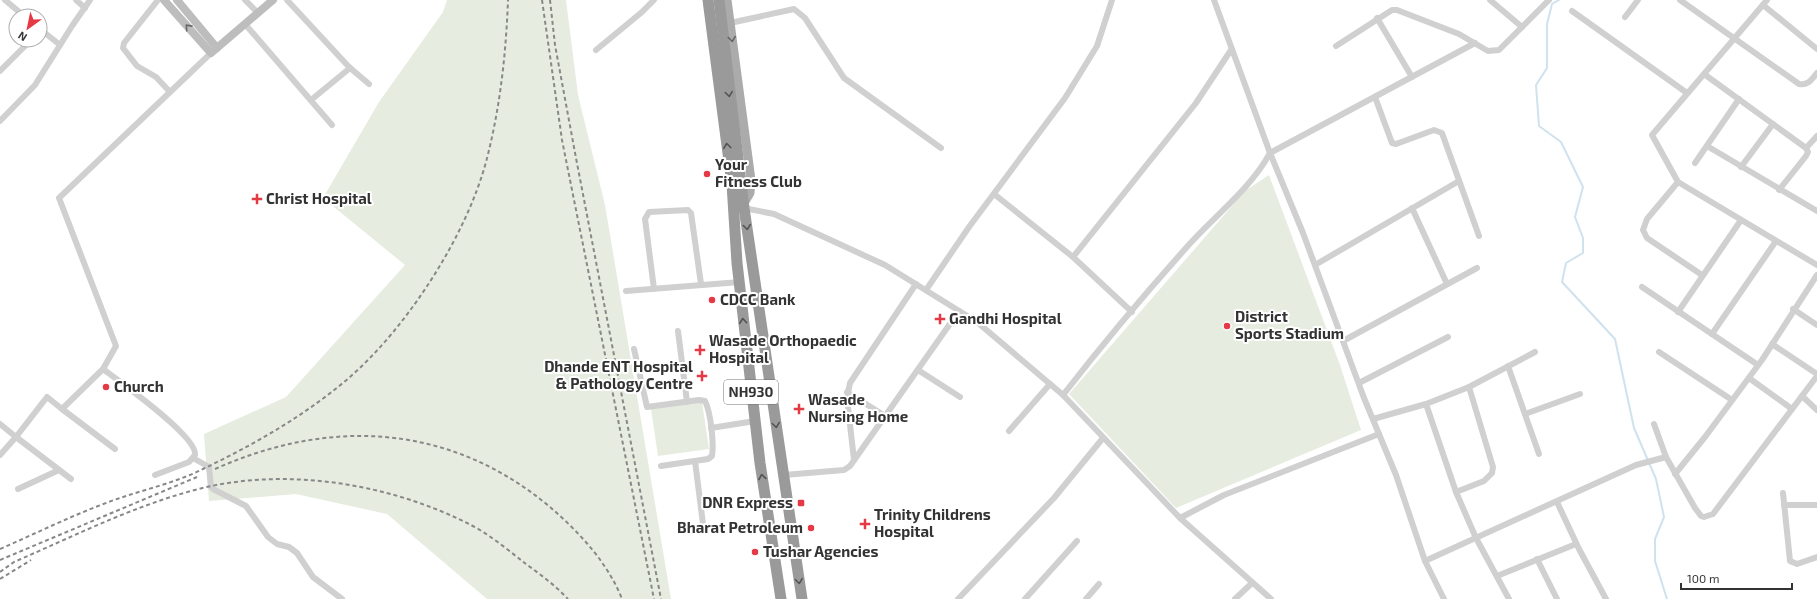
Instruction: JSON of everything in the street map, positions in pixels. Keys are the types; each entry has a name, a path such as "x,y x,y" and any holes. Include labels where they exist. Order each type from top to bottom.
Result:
{"highway":[{"name":"NH930","path":"708,0 732,184 740,282 755,421 781,599"},
{"name":"NH930","path":"719,0 744,205 802,599"}],"main road":[{"path":"727,0 752,180 750,193 744,205"}],"street":[{"path":"0,6 5,0 14,8"},
{"path":"76,0 85,8"},
{"path":"0,121 35,85 90,0"},
{"path":"158,0 124,43 123,48 137,66 156,77 170,92"},
{"path":"164,0 214,51"},
{"path":"177,0 214,51"},
{"path":"245,0 258,13"},
{"path":"62,409 103,369 116,346 59,198 214,51 273,0"},
{"path":"287,0 350,68 369,84"},
{"path":"596,50 642,12 654,0"},
{"path":"926,290 994,194 1065,98 1097,46 1112,0"},
{"path":"1214,0 1231,50 1270,153 1396,475 1425,560 1444,599"},
{"path":"1490,0 1522,26"},
{"path":"1336,46 1385,12 1397,10 1459,34 1488,51 1499,50 1549,0"},
{"path":"1624,17 1638,0"},
{"path":"1680,0 1799,84 1803,85 1809,82 1817,73"},
{"path":"1817,49 1765,2 1652,135 1678,182 1817,265"},
{"path":"730,23 794,9 798,10 805,18 844,78 941,148"},
{"path":"1572,11 1687,93"},
{"path":"1377,18 1412,77"},
{"path":"245,24 332,124"},
{"path":"48,36 60,45"},
{"path":"1063,395 1103,344 1186,248 1260,171 1270,153 1475,43"},
{"path":"0,71 23,48"},
{"path":"1073,257 1196,103 1231,50"},
{"path":"311,100 350,68"},
{"path":"1704,74 1806,148 1808,152 1806,156 1780,190"},
{"path":"1375,96 1390,142 1396,144 1434,130 1438,131 1443,136 1479,236"},
{"path":"1695,163 1739,99"},
{"path":"1741,167 1773,124"},
{"path":"1806,148 1817,136"},
{"path":"1707,146 1815,210 1817,203"},
{"path":"1315,265 1459,181"},
{"path":"1678,182 1647,219 1643,230 1647,238 1702,275"},
{"path":"994,194 1073,257 1132,312"},
{"path":"744,205 774,214 885,264 976,322 1063,395 1180,518 1271,599"},
{"path":"1412,208 1447,284"},
{"path":"654,289 645,219 649,212 688,210 691,213 701,284"},
{"path":"1678,312 1741,220"},
{"path":"1712,334 1776,241"},
{"path":"1343,341 1477,268"},
{"path":"1676,474 1706,437 1749,378 1793,309 1817,275"},
{"path":"626,291 740,282"},
{"path":"854,460 847,392 853,378 916,284"},
{"path":"1642,287 1758,365"},
{"path":"1793,309 1817,325"},
{"path":"784,475 844,470 854,460 959,311"},
{"path":"678,331 687,402"},
{"path":"1359,383 1448,337"},
{"path":"1654,424 1666,457 1701,516 1704,517 1713,514 1817,375 1772,344"},
{"path":"634,349 647,407 699,400 705,401 707,406 711,428 712,456 708,459 661,466"},
{"path":"1373,419 1426,404 1469,387 1535,352"},
{"path":"1660,352 1732,400"},
{"path":"1508,366 1539,454"},
{"path":"103,369 157,411 186,436 196,452 189,462 155,475"},
{"path":"918,370 960,397"},
{"path":"1749,378 1792,409"},
{"path":"1009,432 1050,384"},
{"path":"1456,492 1484,482 1492,473 1493,467 1469,387"},
{"path":"847,392 885,416"},
{"path":"1525,414 1580,394"},
{"path":"1802,396 1817,410"},
{"path":"0,455 47,398 115,449"},
{"path":"1426,404 1456,492 1476,538 1509,599"},
{"path":"711,428 755,421"},
{"path":"0,424 71,479"},
{"path":"1180,518 1224,495 1379,434"},
{"path":"958,599 1054,498 1103,438"},
{"path":"1425,560 1557,502 1636,465 1666,457"},
{"path":"193,458 209,467 212,489 246,506 251,516 268,537 277,544 289,547 297,552 313,577 342,599"},
{"path":"695,461 704,532"},
{"path":"18,489 58,470"},
{"path":"1783,493 1790,561 1797,564 1817,557"},
{"path":"1557,502 1576,544 1606,599"},
{"path":"1784,505 1817,505"},
{"path":"1026,599 1077,542"},
{"path":"1497,576 1576,544"},
{"path":"1537,559 1557,599"},
{"path":"1235,599 1252,583"},
{"path":"1086,599 1099,584"}],"shaded area":[{"path":"447,0 566,0 578,95 605,205 671,599 487,599 387,514 296,494 209,501 204,434 286,397 405,265 323,198 379,102 443,12"},
{"name":"District Sports Stadium","path":"1269,175 1340,365 1361,430 1176,508 1069,394 1245,191"},
{"path":"702,402 709,449 658,456 651,409"}],"waterway":[{"path":"1559,0 1552,4 1547,24 1547,68 1536,85 1539,126 1561,142 1583,187 1575,217 1583,238 1583,253 1566,263 1562,282 1615,339 1634,428 1656,479 1664,517 1655,539 1655,561 1667,599"}],"railway":[{"path":"0,549 87,510 195,473 224,458 281,427 317,403 334,391 372,356 393,332 432,278 464,220 477,190 486,162 499,102 506,41 508,0"},
{"path":"542,0 562,140 654,599"},
{"path":"550,0 555,45 661,599"},
{"path":"215,469 259,452 302,441 346,436 389,437 431,445 472,459 512,479 550,507 572,527 592,549 609,573 622,599"},
{"path":"0,560 197,477"},
{"path":"0,572 14,562 79,533 123,514 168,498 191,491 225,484 260,480 295,479 331,482 367,488 402,497 467,523 505,548 548,581 568,599"},
{"path":"0,579 31,560"}],"place":[{"name":"Your Fitness Club","path":"707,174"},
{"name":"Christ Hospital","path":"257,199"},
{"name":"CDCC Bank","path":"712,300"},
{"name":"Gandhi Hospital","path":"940,319"},
{"name":"District Sports Stadium","path":"1227,326"},
{"name":"Wasade Orthopaedic Hospital","path":"700,350"},
{"name":"Dhande ENT Hospital & Pathology Centre","path":"702,376"},
{"name":"Church","path":"106,387"},
{"name":"Wasade Nursing Home","path":"799,409"},
{"name":"DNR Express","path":"801,503"},
{"name":"Trinity Childrens Hospital","path":"865,524"},
{"name":"Bharat Petroleum","path":"811,528"},
{"name":"Tushar Agencies","path":"755,552"}]}
